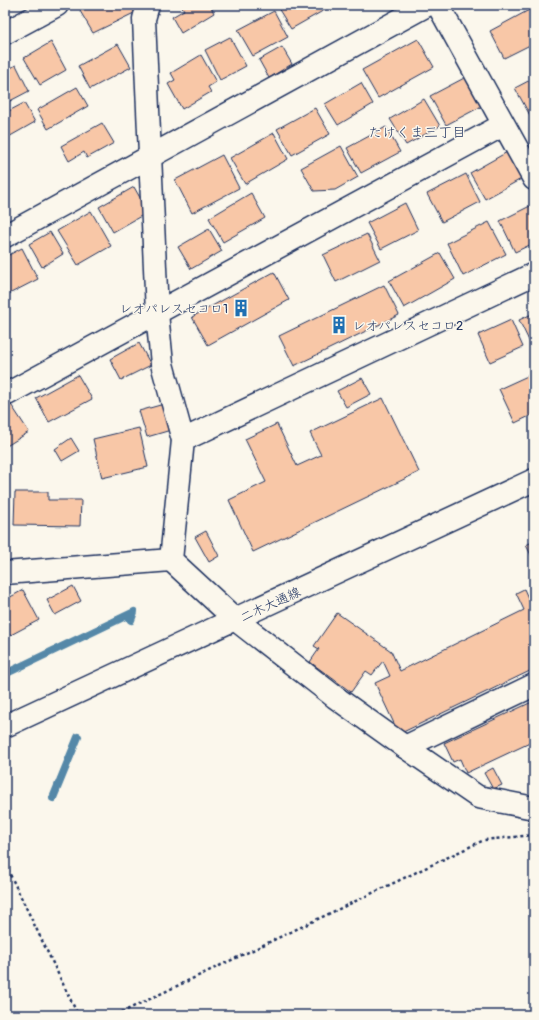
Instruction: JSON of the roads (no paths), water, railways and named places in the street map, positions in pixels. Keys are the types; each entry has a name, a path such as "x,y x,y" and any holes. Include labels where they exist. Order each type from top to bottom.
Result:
{"street":[{"path":"5,33 57,5"},
{"path":"148,5 144,19 157,313 162,364 183,440 172,560"},
{"path":"5,236 427,5"},
{"path":"438,5 534,180"},
{"path":"5,390 7,394 503,125"},
{"path":"183,440 534,274"},
{"name":"二木大通線","path":"5,726 236,620 534,480"},
{"path":"5,573 172,560 236,620 335,697 405,747 478,797 534,808"},
{"path":"405,747 534,685"}],"waterway":[{"path":"5,674 134,612 131,620"},
{"path":"53,798 78,737"}],"place":[{"name":"レオパレスセコロ1","path":"241,308"},
{"name":"レオパレスセコロ2","path":"339,325"}],"district":[{"name":"たけくま三丁目","path":"417,132"}]}
